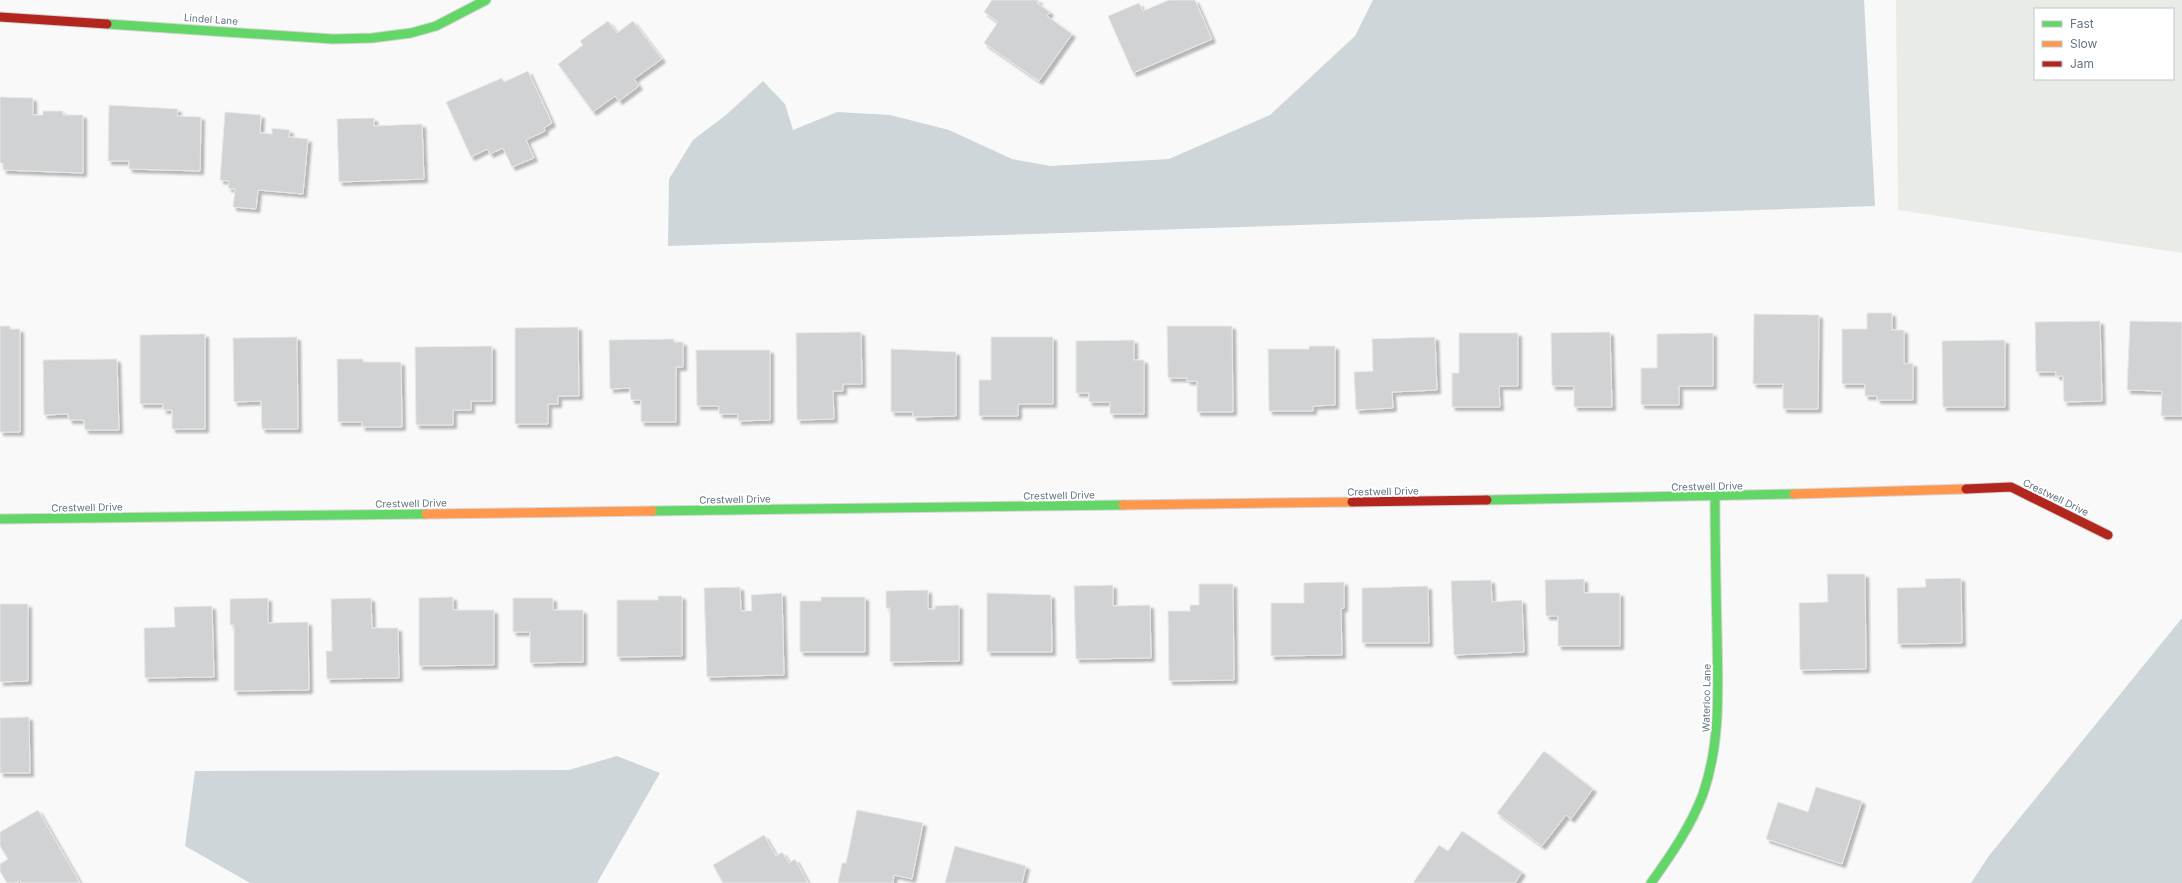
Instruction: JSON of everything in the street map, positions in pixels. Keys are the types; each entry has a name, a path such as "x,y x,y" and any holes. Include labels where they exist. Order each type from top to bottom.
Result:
{"street":[{"name":"Lindel Lane","path":"0,16 332,38 368,39 420,31 437,26 486,0"},
{"name":"Crestwell Drive","path":"0,519 1714,497 2011,487 2108,534"},
{"name":"Waterloo Lane","path":"1651,883 1677,846 1695,813 1708,780 1716,746 1718,704 1714,497"}],"shaded area":[{"path":"1373,0 1864,0 1875,206 668,246 669,179 693,140 726,115 763,81 785,104 793,130 837,112 890,115 949,130 1012,159 1050,166 1169,159 1270,115 1355,36"},
{"path":"1896,0 2182,0 2182,253 1898,210"},
{"path":"2182,618 2182,883 1971,883 1988,857"},
{"path":"617,756 660,773 597,883 250,883 185,846 195,771 569,770"}],"building":[{"path":"992,0 1039,0 1037,3 1050,12 1047,16 1072,34 1039,81 984,43 998,22 984,12"},
{"path":"1169,0 1195,0 1212,39 1133,73 1108,16 1139,3 1143,11"},
{"path":"608,21 617,33 633,21 662,59 634,79 639,86 619,101 615,96 593,112 558,64 583,45 580,41"},
{"path":"528,71 552,123 544,128 545,131 526,140 534,158 512,167 503,148 490,154 487,149 471,157 446,102 502,78 504,82"},
{"path":"0,97 33,98 33,115 43,115 43,111 63,111 63,115 83,115 83,173 3,170 3,163 0,163"},
{"path":"109,105 178,109 177,116 201,117 200,171 129,169 129,161 108,161"},
{"path":"225,112 261,115 260,133 272,134 272,128 290,130 289,137 308,139 303,194 258,190 256,209 233,207 235,189 228,188 229,181 220,180"},
{"path":"374,118 374,126 422,124 424,179 339,182 337,119"},
{"path":"1867,313 1892,313 1892,330 1904,330 1904,364 1913,363 1913,400 1877,400 1877,396 1865,396 1865,384 1842,384 1842,329 1867,329"},
{"path":"1754,314 1819,315 1818,409 1783,409 1783,384 1753,384"},
{"path":"2100,321 2102,401 2064,402 2063,376 2056,376 2056,372 2036,372 2035,322"},
{"path":"2130,321 2182,322 2182,416 2161,416 2162,391 2127,390"},
{"path":"0,326 10,326 10,329 20,329 20,432 0,432"},
{"path":"1167,326 1232,326 1233,412 1197,412 1197,381 1187,381 1187,378 1168,378"},
{"path":"578,327 579,396 558,396 558,404 548,404 548,424 515,424 515,328"},
{"path":"861,332 862,384 843,384 843,391 833,391 834,419 797,420 796,333"},
{"path":"1610,332 1612,407 1574,407 1574,386 1552,386 1551,333"},
{"path":"1459,333 1518,333 1518,386 1499,386 1500,407 1452,407 1452,373 1459,373"},
{"path":"1713,333 1713,386 1679,386 1679,405 1641,405 1641,368 1657,368 1657,334"},
{"path":"205,334 205,429 172,429 172,410 163,410 163,404 140,404 140,335"},
{"path":"297,337 298,429 262,429 261,401 234,402 233,338"},
{"path":"991,337 1053,337 1053,404 1018,404 1018,416 979,416 979,380 991,380"},
{"path":"1435,337 1437,390 1392,392 1393,408 1356,410 1354,372 1373,371 1372,339"},
{"path":"674,339 674,342 683,342 683,367 676,367 676,422 641,422 641,400 631,400 630,388 610,389 609,340"},
{"path":"1134,340 1134,360 1144,360 1144,414 1110,414 1110,402 1089,402 1089,393 1076,393 1076,341"},
{"path":"2005,340 2005,407 1943,407 1942,341"},
{"path":"492,346 492,401 471,401 471,410 453,410 453,425 416,425 415,347"},
{"path":"1309,346 1335,346 1335,405 1313,406 1313,411 1269,411 1268,349 1309,349"},
{"path":"891,349 956,352 956,416 913,417 913,412 891,412"},
{"path":"696,350 770,350 770,420 738,421 738,414 719,414 719,406 697,406"},
{"path":"117,359 119,430 85,430 84,420 69,420 68,414 44,415 43,360"},
{"path":"337,359 363,359 363,362 401,362 402,427 362,427 362,422 338,422"},
{"path":"1827,574 1865,574 1866,669 1800,670 1799,603 1828,602"},
{"path":"1961,578 1962,643 1898,644 1897,588 1926,587 1925,579"},
{"path":"1584,579 1584,593 1620,593 1620,646 1558,646 1558,616 1546,616 1545,580"},
{"path":"1491,580 1492,602 1522,600 1524,652 1454,655 1451,581"},
{"path":"1344,582 1344,608 1341,609 1342,655 1271,656 1271,603 1304,603 1304,583"},
{"path":"1199,584 1233,584 1234,680 1169,681 1168,611 1190,611 1190,605 1199,605"},
{"path":"1113,585 1113,606 1150,605 1151,658 1076,659 1074,586"},
{"path":"1428,586 1429,643 1362,643 1362,588"},
{"path":"740,587 741,611 752,611 751,595 782,593 784,675 707,677 704,588"},
{"path":"928,590 928,609 935,609 935,606 959,605 959,661 890,662 890,608 886,608 886,591"},
{"path":"987,593 1051,595 1052,652 987,652"},
{"path":"658,596 682,596 682,656 617,657 617,600 658,600"},
{"path":"453,597 453,610 494,610 494,665 419,666 419,598"},
{"path":"821,597 865,597 865,652 800,652 800,601 821,601"},
{"path":"268,598 268,623 308,622 309,690 234,691 234,625 230,625 230,599"},
{"path":"371,598 372,628 398,628 399,678 327,679 326,651 332,651 331,599"},
{"path":"513,598 553,598 553,610 583,610 583,662 530,663 530,632 513,632"},
{"path":"0,604 28,604 28,681 0,682"},
{"path":"212,606 214,677 145,678 144,628 175,627 174,607"},
{"path":"29,717 30,773 0,773 0,718"},
{"path":"1544,751 1593,789 1571,819 1566,815 1542,846 1497,813"},
{"path":"1816,787 1862,801 1842,864 1766,839 1778,802 1808,812"},
{"path":"38,810 80,883 21,883 20,881 15,883 7,883 0,871 0,864 8,859 0,846 0,832"},
{"path":"857,810 923,823 912,879 894,875 893,883 838,883 842,863 846,863"},
{"path":"1462,831 1522,872 1515,883 1413,883 1439,845 1448,851"},
{"path":"764,835 776,856 782,852 789,863 795,859 808,883 723,883 713,865"},
{"path":"955,846 1026,866 1022,883 945,883"}],"traffic: fast":[{"path":"107,24 333,39 372,38 411,33 436,26 486,0"},
{"path":"1487,500 1794,494"},
{"path":"1651,883 1673,851 1693,817 1703,794 1713,755 1716,735 1718,695 1715,497"},
{"path":"652,511 1123,505"},
{"path":"0,519 426,514"}],"traffic: slow":[{"path":"1794,494 1966,489"},
{"path":"1123,505 1352,502"},
{"path":"426,514 652,511"}],"traffic: jam":[{"path":"0,17 107,24"},
{"path":"1966,489 2011,487 2108,535"},
{"path":"1352,502 1487,500"}]}
